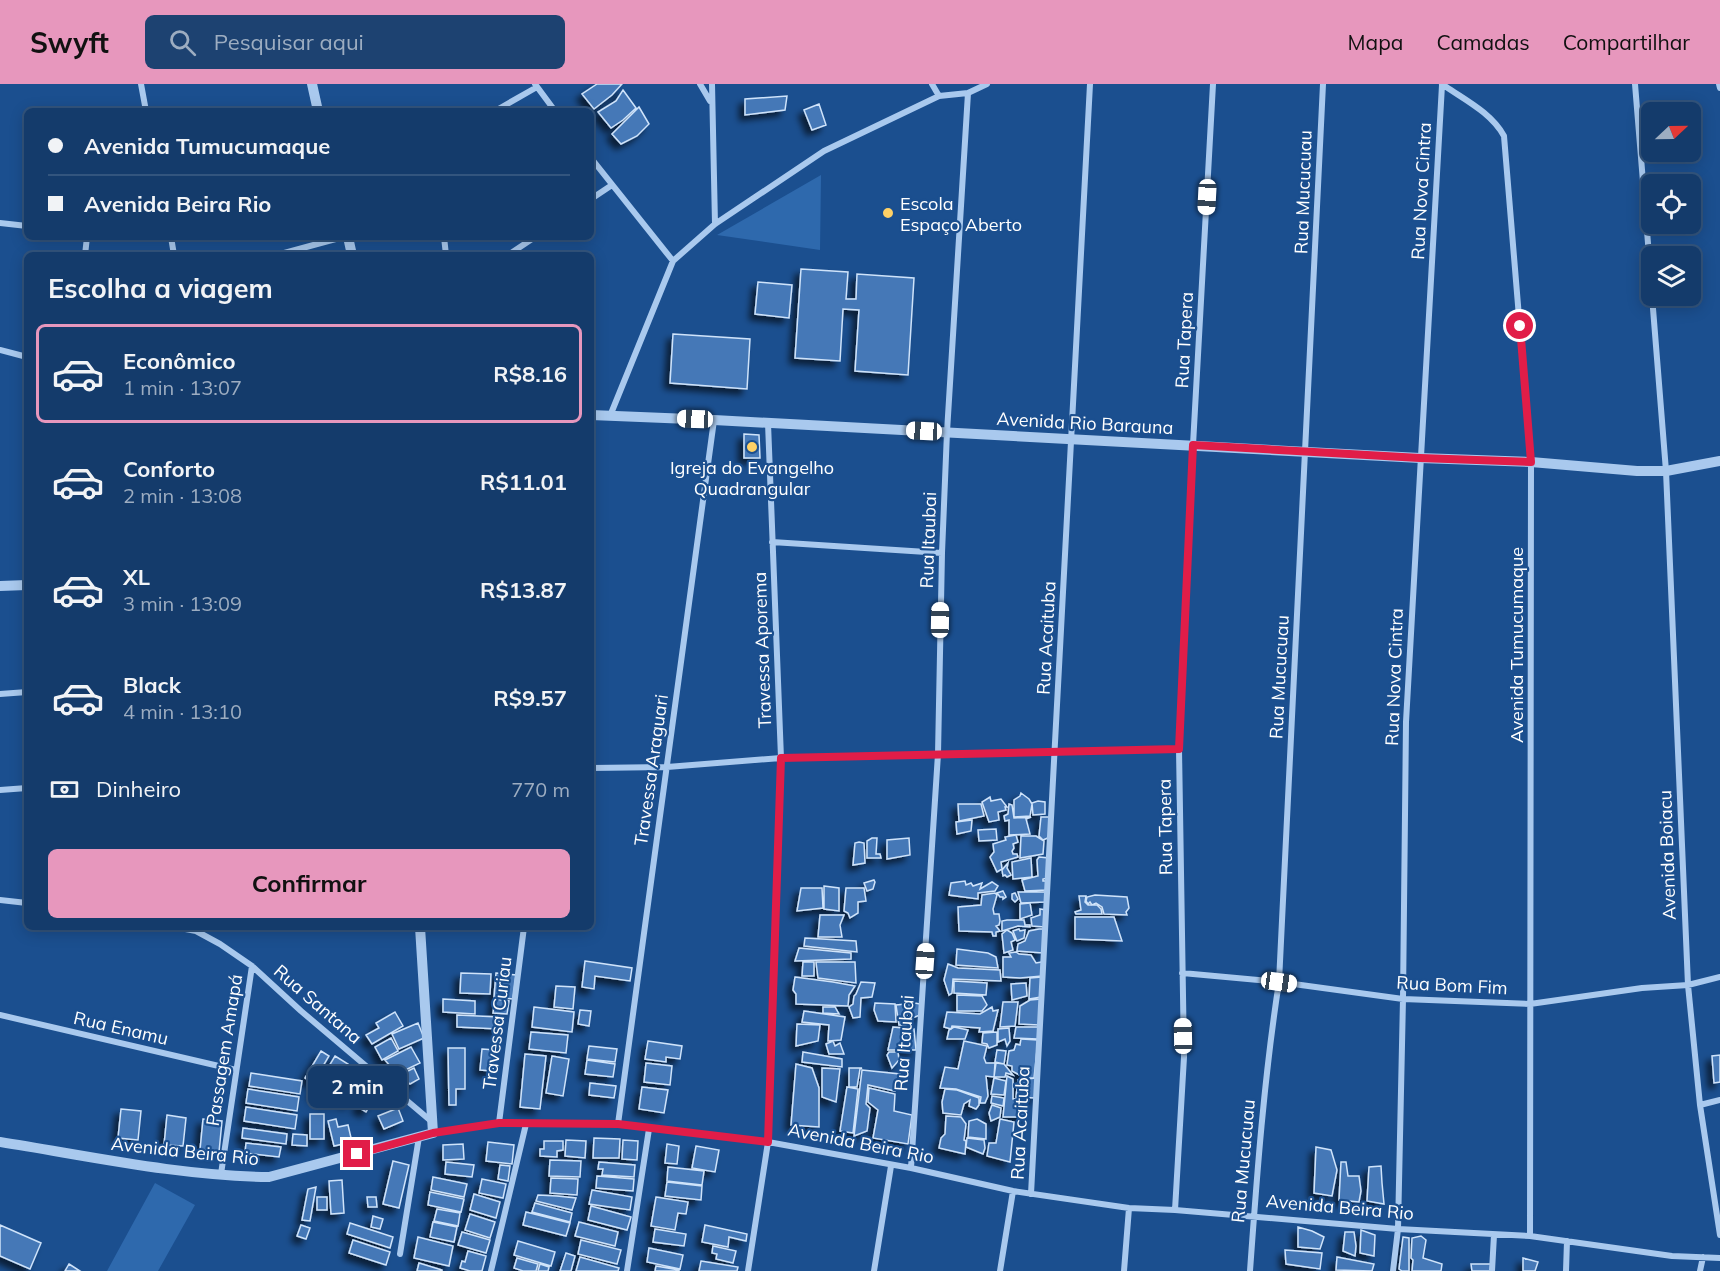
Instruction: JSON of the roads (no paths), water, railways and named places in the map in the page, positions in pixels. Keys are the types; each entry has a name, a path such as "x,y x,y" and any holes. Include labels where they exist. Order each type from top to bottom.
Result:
{"street":[{"path":"141,84 145,108"},
{"path":"312,84 317,108"},
{"path":"700,84 712,103"},
{"path":"712,84 715,224"},
{"path":"932,84 939,96"},
{"path":"610,416 673,261 715,224 824,151 939,96 968,93 987,84"},
{"name":"Rua Acaituba","path":"1031,1194 1090,84"},
{"name":"Rua Tapera","path":"1175,1210 1184,1057 1179,749 1213,84"},
{"name":"Rua Mucucuau","path":"1250,1271 1269,1044 1279,982 1323,84"},
{"name":"Rua Nova Cintra","path":"1394,1271 1398,1229 1406,722 1442,84"},
{"name":"Avenida Tumucumaque","path":"1442,84 1482,112 1498,126 1504,136 1531,462 1530,1236"},
{"name":"Avenida Boiacu","path":"1635,84 1648,246"},
{"path":"500,108 536,86 553,108"},
{"name":"Rua Itaubai","path":"911,1168 938,754 947,432 968,93"},
{"path":"594,162 673,261"},
{"path":"594,197 612,185"},
{"path":"0,223 24,226"},
{"path":"288,252 334,240"},
{"path":"512,252 530,240"},
{"name":"Avenida Boiacu","path":"1653,306 1666,471 1688,985 1700,1105 1720,1235"},
{"path":"0,350 24,356"},
{"name":"Avenida Rio Barauna","path":"594,415 947,432 1070,441 1531,462 1637,471 1666,471 1720,461"},
{"name":"Travessa Araguari","path":"618,1124 714,420"},
{"name":"Travessa Aporema","path":"748,1271 768,1142 781,758 768,423"},
{"path":"772,542 942,553"},
{"path":"0,586 24,585"},
{"path":"0,694 24,692"},
{"path":"594,768 667,767 781,758 1179,749"},
{"path":"0,790 24,788"},
{"path":"0,900 24,903"},
{"name":"Rua Santana","path":"188,930 220,944 252,966 301,1011 432,1121"},
{"path":"420,930 433,1133"},
{"name":"Travessa Curiau","path":"499,1123 524,930"},
{"name":"Passagem Amapá","path":"221,1174 252,966"},
{"name":"Rua Bom Fim","path":"1182,973 1279,982 1403,999 1530,1004 1642,988 1688,985 1720,977"},
{"name":"Rua Enamu","path":"0,1015 236,1070"},
{"path":"1700,1105 1720,1100"},
{"name":"Avenida Beira Rio","path":"0,1142 146,1165 269,1177 433,1133 499,1123 618,1124 768,1142 911,1168 1013,1191 1129,1208 1398,1229 1530,1236 1672,1256 1720,1258"},
{"path":"492,1271 526,1124"},
{"path":"627,1271 649,1129"},
{"path":"400,1254 419,1137"},
{"path":"874,1271 891,1166"},
{"name":"Rua Acaituba","path":"1000,1271 1013,1191"},
{"path":"1124,1271 1129,1208"},
{"path":"1492,1271 1494,1235"},
{"path":"1566,1271 1567,1241"},
{"path":"1700,1271 1703,1257"}],"place":[{"name":"Escola Espaço Aberto","path":"888,213"},
{"name":"Igreja do Evangelho Quadrangular","path":"752,447"}]}
